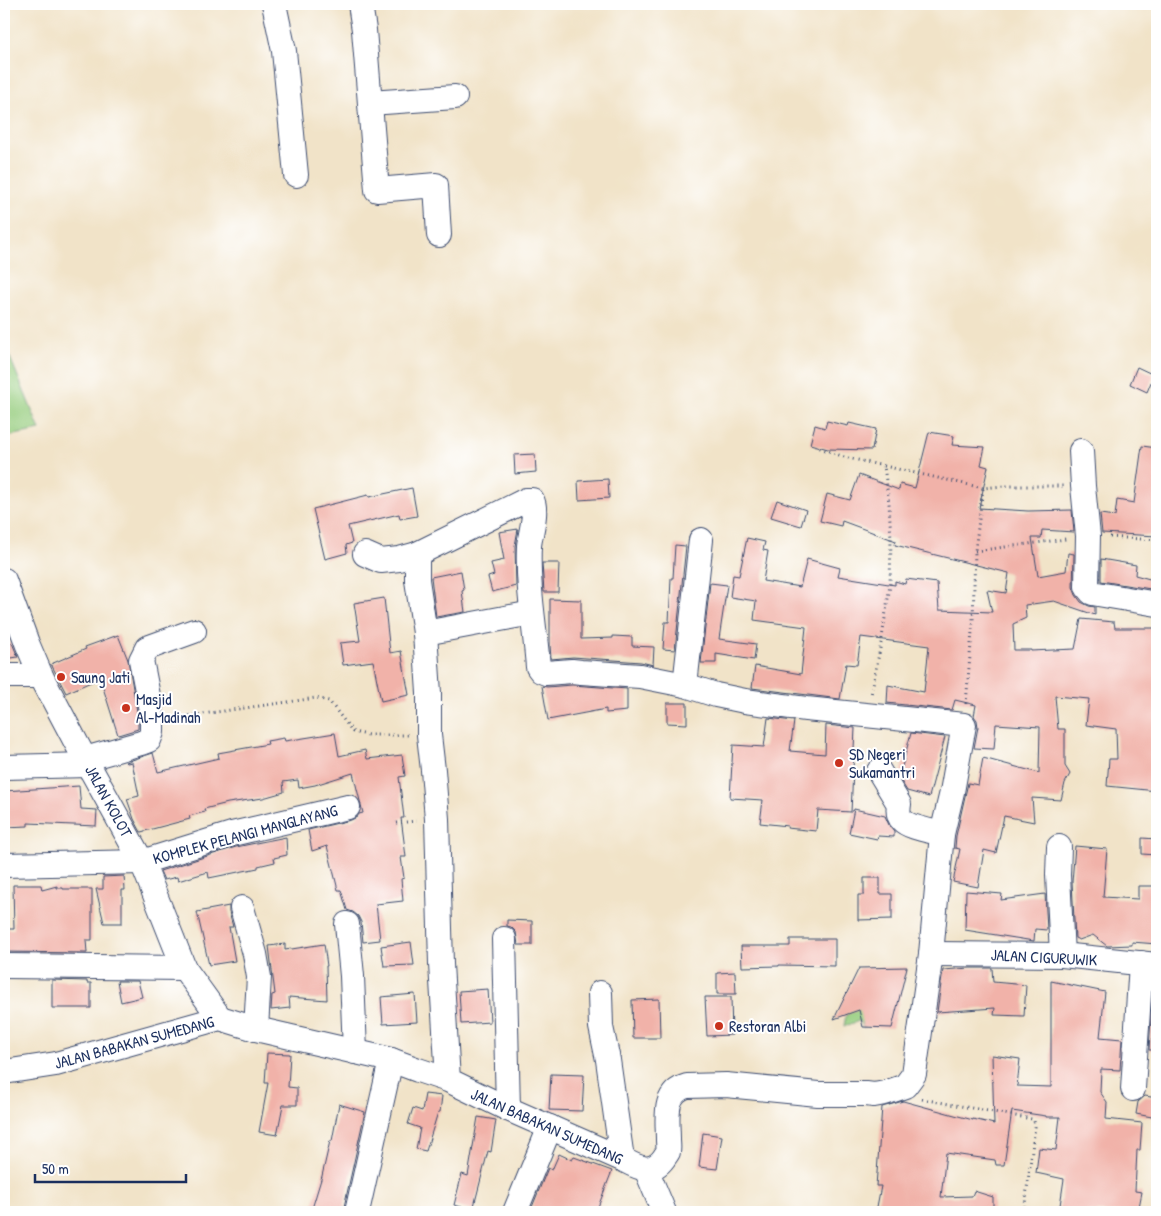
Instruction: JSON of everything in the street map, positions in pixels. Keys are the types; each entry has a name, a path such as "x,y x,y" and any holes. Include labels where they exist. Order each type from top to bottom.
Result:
{"street":[{"path":"274,4 284,51 296,175"},
{"path":"360,4 364,30 377,190 436,184 439,235"},
{"path":"370,104 455,97"},
{"path":"1081,451 1088,536 1086,584 1089,591 1092,594 1157,604"},
{"path":"365,554 381,561 400,559 416,554 526,500 532,500 535,508 529,563 532,613 538,667 541,671 546,673 572,671 640,676 685,685 716,695 745,701 964,725 942,834 931,954 914,1074 905,1086 874,1095 818,1094 726,1086 687,1086 681,1088 673,1094 668,1105 668,1152 660,1164 646,1169 664,1212"},
{"path":"685,685 701,540"},
{"path":"416,554 425,633 429,735 437,819 441,964 448,1080"},
{"name":"JALAN KOLOT","path":"4,580 41,676 142,862 184,968 220,1018"},
{"path":"425,633 532,613"},
{"path":"4,767 87,762 149,740 152,724 141,660 147,648 194,631"},
{"path":"4,676 41,676"},
{"path":"879,772 899,804 898,810 902,820 920,828 942,834"},
{"name":"KOMPLEK PELANGI MANGLAYANG","path":"4,865 142,862 232,834 348,807"},
{"path":"1059,847 1058,875 1062,955"},
{"path":"242,908 255,954 259,977 256,1029"},
{"path":"347,924 352,976 355,1052"},
{"path":"504,939 508,1109"},
{"name":"JALAN CIGURUWIK","path":"931,954 1062,955 1149,964"},
{"path":"1133,1089 1149,964"},
{"path":"4,966 184,968"},
{"path":"600,993 601,1027 608,1060 622,1159"},
{"name":"JALAN BABAKAN SUMEDANG","path":"4,1072 56,1064 220,1018 256,1029 391,1060 448,1080 508,1109 646,1169"},
{"path":"357,1212 391,1060"},
{"path":"515,1212 550,1127"}],"path":[{"path":"815,446 844,457 983,488 1003,486 1083,486"},
{"path":"867,715 890,585 891,539 884,466"},
{"path":"964,725 974,620 975,551 983,488"},
{"path":"975,551 1088,536 1157,540"},
{"path":"152,724 166,719 316,698 329,701 353,732 368,735 429,735"},
{"path":"885,1093 1032,1119 1035,1127 1024,1212"}],"green space":[{"path":"4,343 40,430 4,437"},
{"path":"850,994 868,995 864,1028 859,1021 844,1026"}],"building":[{"path":"1137,367 1154,375 1147,392 1130,384"},
{"path":"827,421 848,426 849,423 876,429 872,450 828,449 810,444 815,425 825,428"},
{"path":"929,432 954,436 952,445 985,447 981,465 988,467 979,508 1028,511 1072,510 1074,532 1042,530 1041,538 1032,538 1038,576 1066,571 1068,553 1074,554 1073,587 1081,602 1095,607 1095,615 1054,601 1025,605 1026,618 1013,624 1014,650 1075,649 1081,619 1114,622 1115,628 1157,628 1157,791 1107,786 1109,759 1117,759 1116,729 1086,725 1089,699 1055,696 1058,729 1065,729 1065,766 1070,774 1065,783 1061,800 1032,798 1034,822 1004,816 996,853 984,850 978,887 953,882 960,849 955,848 956,836 968,783 978,785 983,758 1039,773 1040,727 996,724 994,749 974,748 978,727 974,716 976,705 955,700 952,710 887,703 888,685 924,692 929,646 861,637 857,665 846,664 840,699 752,688 755,666 801,674 806,627 754,620 756,601 730,597 733,575 739,576 747,538 765,542 763,550 768,551 763,581 800,587 807,559 840,568 838,576 895,585 895,581 905,584 906,579 937,583 939,610 992,612 987,590 1006,593 1009,573 895,545 896,541 842,521 841,526 820,521 827,494 850,500 859,475 899,490 900,484 915,488"},
{"path":"1142,446 1157,448 1157,536 1102,533 1100,514 1115,516 1117,500 1134,503"},
{"path":"535,454 536,472 515,474 514,455"},
{"path":"608,479 609,498 579,500 578,481"},
{"path":"412,488 417,516 400,519 399,514 348,526 352,543 346,545 347,553 325,559 313,509 368,495 369,497"},
{"path":"777,500 806,510 801,526 771,517"},
{"path":"518,529 515,546 516,586 492,592 488,577 494,575 491,563 504,560 499,532"},
{"path":"675,545 686,546 675,650 663,649 665,622 669,622"},
{"path":"1101,559 1136,565 1135,575 1157,581 1157,590 1101,581"},
{"path":"542,563 559,563 558,592 544,592"},
{"path":"461,571 465,612 436,617 431,577"},
{"path":"710,583 727,585 719,639 756,644 754,660 716,654 716,663 701,663"},
{"path":"384,598 390,653 401,651 409,695 381,701 373,661 343,665 340,643 360,641 354,603"},
{"path":"550,599 581,600 581,639 613,638 613,636 632,637 632,646 654,647 653,665 641,662 573,657 551,659"},
{"path":"118,635 128,660 138,717 138,729 118,735 100,678 66,693 51,664 86,649 85,647"},
{"path":"12,643 18,657 4,659 4,644"},
{"path":"572,685 627,689 627,711 606,713 606,709 548,720 542,686"},
{"path":"667,703 687,703 687,724 667,723"},
{"path":"768,718 794,721 790,751 825,754 826,725 855,728 851,812 818,810 816,831 787,828 788,826 760,823 763,800 730,798 733,745 764,747"},
{"path":"335,733 339,756 365,750 367,759 402,755 405,776 399,777 404,818 401,818 406,857 401,857 404,878 401,879 403,901 376,904 380,940 363,942 361,922 358,916 347,910 341,890 338,890 327,846 312,851 308,830 351,820 363,813 353,773 299,788 298,780 283,782 284,792 263,798 204,809 205,812 189,816 190,819 141,832 134,819 127,799 139,796 132,762 126,762 153,753 158,772 219,758 218,753 268,744 267,741 284,738 285,741"},
{"path":"911,733 945,737 929,797 907,791 899,778"},
{"path":"79,786 81,809 97,810 96,826 28,823 28,826 4,827 4,791"},
{"path":"854,809 885,816 894,831 894,837 878,836 877,839 849,833"},
{"path":"286,837 287,855 274,858 275,862 258,866 258,868 209,878 208,872 178,881 177,877 164,880 160,871 236,847"},
{"path":"1142,838 1157,839 1157,855 1142,854"},
{"path":"1075,846 1107,849 1103,897 1138,899 1138,886 1157,886 1157,944 1132,942 1132,945 1107,946 1093,935 1079,940 1075,938 1072,882"},
{"path":"124,876 125,890 122,890 122,923 104,923 96,889 103,889 103,877"},
{"path":"864,878 880,878 880,894 892,894 892,919 858,920 858,895 864,895"},
{"path":"13,885 41,885 42,890 57,886 57,888 63,889 92,889 92,940 86,940 87,953 4,952 4,929 14,929"},
{"path":"966,891 1002,894 1001,900 1045,894 1047,930 1035,929 1034,941 965,930"},
{"path":"229,906 233,927 229,927 235,961 209,965 197,912"},
{"path":"507,920 532,921 532,945 518,945 516,932 507,926"},
{"path":"790,939 835,939 835,966 779,965 742,967 741,946 790,946"},
{"path":"411,942 414,965 384,966 381,946"},
{"path":"285,944 285,950 324,944 327,966 327,1000 289,997 290,1008 271,1010 272,995 275,994 269,946"},
{"path":"907,967 892,1028 863,1027 859,1010 834,1019 859,968"},
{"path":"992,968 993,982 1026,985 1024,1016 994,1015 995,1008 937,1012 943,970"},
{"path":"735,972 736,994 717,994 717,973"},
{"path":"52,980 87,981 87,983 91,983 91,1008 52,1008"},
{"path":"117,981 138,981 142,997 121,1002"},
{"path":"1051,981 1105,992 1100,1037 1122,1039 1120,1070 1101,1069 1100,1092 1107,1102 1106,1119 1142,1123 1140,1150 1137,1150 1135,1191 1142,1192 1138,1212 1059,1212 1064,1179 1036,1173 1039,1148 1056,1150 1060,1117 1046,1117 1012,1111 1004,1165 996,1165 995,1160 946,1153 941,1197 972,1196 974,1191 993,1197 993,1212 876,1212 881,1186 876,1186 882,1107 903,1101 994,1124 992,1055 1020,1059 1017,1086 1051,1087"},
{"path":"488,989 490,1022 461,1024 459,991"},
{"path":"415,994 417,1022 383,1024 381,997"},
{"name":"Restoran Albi","path":"705,997 731,997 732,1035 707,1036"},
{"path":"659,999 660,1038 633,1038 632,1000"},
{"path":"1152,1002 1157,1002 1157,1050 1149,1050"},
{"path":"267,1053 290,1054 288,1087 297,1088 297,1105 283,1105 277,1135 259,1132 268,1083 265,1083"},
{"path":"551,1074 584,1075 582,1111 549,1110"},
{"path":"425,1094 442,1096 440,1112 438,1112 426,1151 416,1149 420,1128 408,1124 413,1108 422,1111"},
{"path":"1145,1096 1157,1098 1157,1118 1136,1114 1138,1102"},
{"path":"339,1104 365,1112 344,1207 342,1212 311,1212 330,1141 332,1141"},
{"path":"478,1117 496,1120 491,1152 488,1151 473,1210 454,1205 462,1174 468,1176"},
{"path":"703,1133 722,1136 717,1169 699,1167"},
{"path":"559,1154 572,1160 574,1157 612,1171 596,1212 530,1212 548,1168 552,1170"}],"place":[{"name":"Saung Jati","path":"61,677"},
{"name":"Masjid Al-Madinah","path":"126,708"},
{"name":"SD Negeri Sukamantri","path":"839,763"},
{"name":"Restoran Albi","path":"719,1026"}]}
